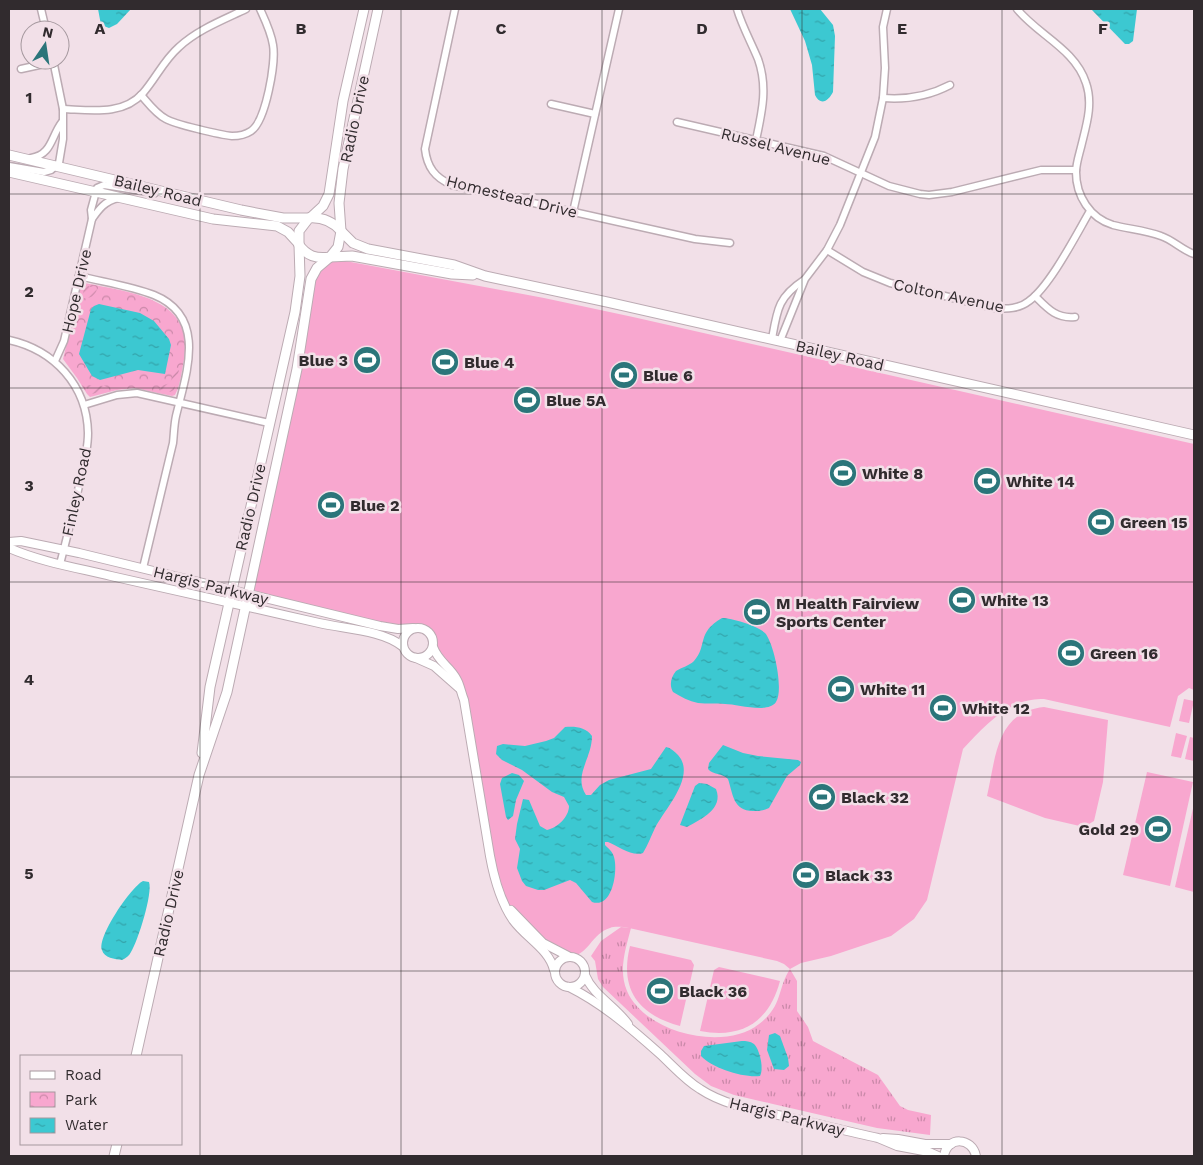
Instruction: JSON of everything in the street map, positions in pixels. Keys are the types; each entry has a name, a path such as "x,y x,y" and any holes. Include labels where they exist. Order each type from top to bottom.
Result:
{"main road":[{"name":"Radio Drive","path":"309,218 323,206 329,194 343,101 364,9"},
{"name":"Radio Drive","path":"341,231 339,203 344,162 378,9"},
{"name":"Bailey Road","path":"9,155 274,217 291,219 309,218"},
{"name":"Bailey Road","path":"9,172 222,221 277,226 288,232 299,245"},
{"path":"309,218 327,220 341,231 338,247 330,257 309,256 299,245 300,231 309,218"},
{"name":"Bailey Road","path":"341,231 350,241 360,247 454,265 485,276 1194,434"},
{"name":"Radio Drive","path":"136,1055 200,770 210,687 297,300 300,276 299,245"},
{"name":"Bailey Road","path":"330,257 352,256 452,274 485,276"},
{"name":"Radio Drive","path":"200,770 227,692 295,378 311,279 317,268 330,257"}],"street":[{"path":"63,110 104,110 116,109 125,105 141,95 171,55 182,44 198,33 246,9"},
{"path":"141,95 163,118 172,122 230,136 242,135 250,131 258,124 262,115 274,59 271,33 260,9"},
{"name":"Homestead Drive","path":"455,9 425,142 428,165 440,179 452,185 695,239 730,243"},
{"path":"573,212 619,9"},
{"path":"736,9 757,58 763,80 764,107 756,140"},
{"path":"776,340 805,279 827,250 840,225 875,137 883,98 885,68 883,27 887,9"},
{"path":"1017,9 1026,20 1069,55 1087,83 1089,112 1076,170 1078,191 1090,211 1113,225 1162,236 1194,254"},
{"path":"9,166 40,172 51,170 58,166 63,139 63,110 55,70"},
{"path":"883,98 914,98 934,93 950,85"},
{"path":"550,104 595,114"},
{"path":"27,159 38,157 46,152 62,122"},
{"name":"Russel Avenue","path":"677,122 824,156 898,189 929,195 952,192 1028,172 1052,169 1076,170"},
{"path":"95,192 99,186 104,185 143,192 170,193"},
{"name":"Hope Drive","path":"55,361 64,341 92,219 95,192"},
{"name":"Hope Drive","path":"92,219 106,202 121,198"},
{"name":"Colton Avenue","path":"827,250 863,272 890,283 995,308 1012,308 1028,302 1035,296 1047,281 1090,211"},
{"path":"79,276 154,295 167,302 178,314 187,330 190,348 188,365 174,424 173,442 143,568"},
{"path":"776,340 780,304 791,288 805,279"},
{"path":"1035,296 1056,315 1068,318 1075,317"},
{"name":"Finley Road","path":"9,340 29,346 55,361 72,380 84,405 87,422 87,446 60,564"},
{"path":"84,405 111,396 128,393 145,394 269,423"},
{"name":"Hargis Parkway","path":"9,542 21,541 64,550 380,626 398,629 413,628"},
{"name":"Hargis Parkway","path":"9,548 60,564 342,628 383,635 394,639 402,646"},
{"path":"459,688 439,670 407,655 402,646 403,637 406,633 413,628 421,628 428,631 440,661 452,672 458,681 465,707 492,869 501,897 512,919 548,955 556,980 569,987 581,983 585,975 585,969 580,961 543,942 506,905"},
{"path":"416,658 425,657 433,647"},
{"path":"554,970 558,961 568,956"},
{"name":"Hargis Parkway","path":"585,975 591,988 622,1016 631,1028"},
{"name":"Hargis Parkway","path":"569,987 587,996 631,1028 700,1089 721,1100 878,1138 897,1146 929,1152 938,1156"},
{"name":"Hargis Parkway","path":"878,1138 898,1138 925,1144 950,1144 964,1141 972,1146 977,1154"},
{"path":"944,1156 950,1144"}],"green space":[{"name":"M Health Fairview Sports Center","path":"340,260 544,298 633,317 1194,444 1194,690 1189,688 1178,696 1170,727 1044,699 1020,703 1009,708 989,723 963,749 927,900 914,919 891,936 831,956 801,963 790,969 777,961 622,927 612,927 602,932 587,948 576,955 558,952 506,905 501,897 464,700 433,647 433,641 428,632 415,628 405,629 248,594 310,284 320,265"},
{"path":"85,283 141,296 158,303 171,312 181,325 185,343 181,377 175,395 134,388 90,397 87,394 63,359 81,286"},
{"path":"88,286 97,289 95,294 82,298 84,289"},
{"path":"175,370 179,370 174,390 170,392 159,389 161,386 170,383"},
{"path":"85,385 105,386 109,389 92,394"},
{"path":"1184,699 1194,701 1189,723 1179,721"},
{"path":"1044,707 1108,720 1103,782 1094,821 1084,827 1045,818 987,796 996,752 1007,727 1016,718 1028,711"},
{"path":"1176,733 1187,736 1181,758 1171,756"},
{"path":"1190,737 1194,738 1194,761 1185,759"},
{"name":"Gold 29","path":"1147,772 1193,782 1170,886 1123,875"},
{"path":"1194,804 1194,892 1175,887"},
{"path":"621,927 631,928 625,951 623,975 627,991 636,1006 650,1018 667,1027 687,1034 726,1037 744,1032 759,1024 767,1017 776,1004 790,969 797,981 797,1011 808,1027 813,1041 878,1075 900,1106 908,1110 931,1115 930,1135 877,1128 734,1095 711,1086 695,1074 603,987 598,979 595,961 591,956 601,941"},
{"name":"Black 36","path":"630,946 691,960 694,965 680,1026 653,1015 636,998 630,988 627,976"},
{"path":"719,967 780,981 769,1007 752,1024 741,1030 729,1032 700,1031 714,970"}],"water":[{"path":"98,9 131,9 117,24 109,28 101,25"},
{"path":"790,9 820,9 833,25 835,36 833,92 825,101 820,101 815,95 812,65 805,41"},
{"path":"1091,9 1137,9 1133,41 1125,44"},
{"path":"99,304 140,313 154,321 169,339 171,345 165,374 138,370 100,380 92,376 79,354 91,309"},
{"path":"722,618 751,625 765,633 768,638 775,656 779,688 776,702 772,706 752,708 730,704 698,703 685,699 673,692 671,684 674,673 694,661 701,650 705,634 714,623"},
{"path":"565,727 580,728 592,736 581,781 586,795 591,795 600,785 609,780 651,769 666,747 677,754 683,763 684,773 677,793 655,828 643,853 634,854 605,842 605,845 613,855 615,870 609,894 605,900 599,903 592,902 576,883 570,880 544,890 526,886 517,868 520,849 515,839 523,799 529,800 540,826 547,830 555,827 562,821 567,814 569,806 564,797 552,792 522,770 502,760 496,754 497,746 503,744 525,746 546,741 554,738"},
{"path":"723,745 743,753 798,760 801,762 787,776 769,808 759,811 746,810 741,808 735,801 728,779 708,769 709,763"},
{"path":"512,773 519,775 524,781 516,800 513,816 508,820 500,784 502,778"},
{"path":"699,783 707,784 716,789 717,802 710,813 699,821 687,827 680,825 695,786"},
{"path":"143,881 149,882 150,888 141,928 129,955 122,960 113,959 103,953 102,950 105,935 123,902"},
{"path":"775,1033 780,1036 788,1058 789,1066 784,1070 774,1069 767,1050 769,1035"},
{"path":"742,1041 751,1042 756,1047 760,1055 760,1076 728,1071 712,1064 701,1056 704,1046"}],"place":[{"name":"Blue 3","path":"367,360"},
{"name":"Blue 4","path":"445,362"},
{"name":"Blue 6","path":"624,375"},
{"name":"Blue 5A","path":"527,400"},
{"name":"White 8","path":"843,473"},
{"name":"White 14","path":"987,481"},
{"name":"Blue 2","path":"331,505"},
{"name":"Green 15","path":"1101,522"},
{"name":"White 13","path":"962,600"},
{"name":"M Health Fairview Sports Center","path":"757,612"},
{"name":"Green 16","path":"1071,653"},
{"name":"White 11","path":"841,689"},
{"name":"White 12","path":"943,708"},
{"name":"Black 32","path":"822,797"},
{"name":"Gold 29","path":"1158,829"},
{"name":"Black 33","path":"806,875"},
{"name":"Black 36","path":"660,991"}]}
